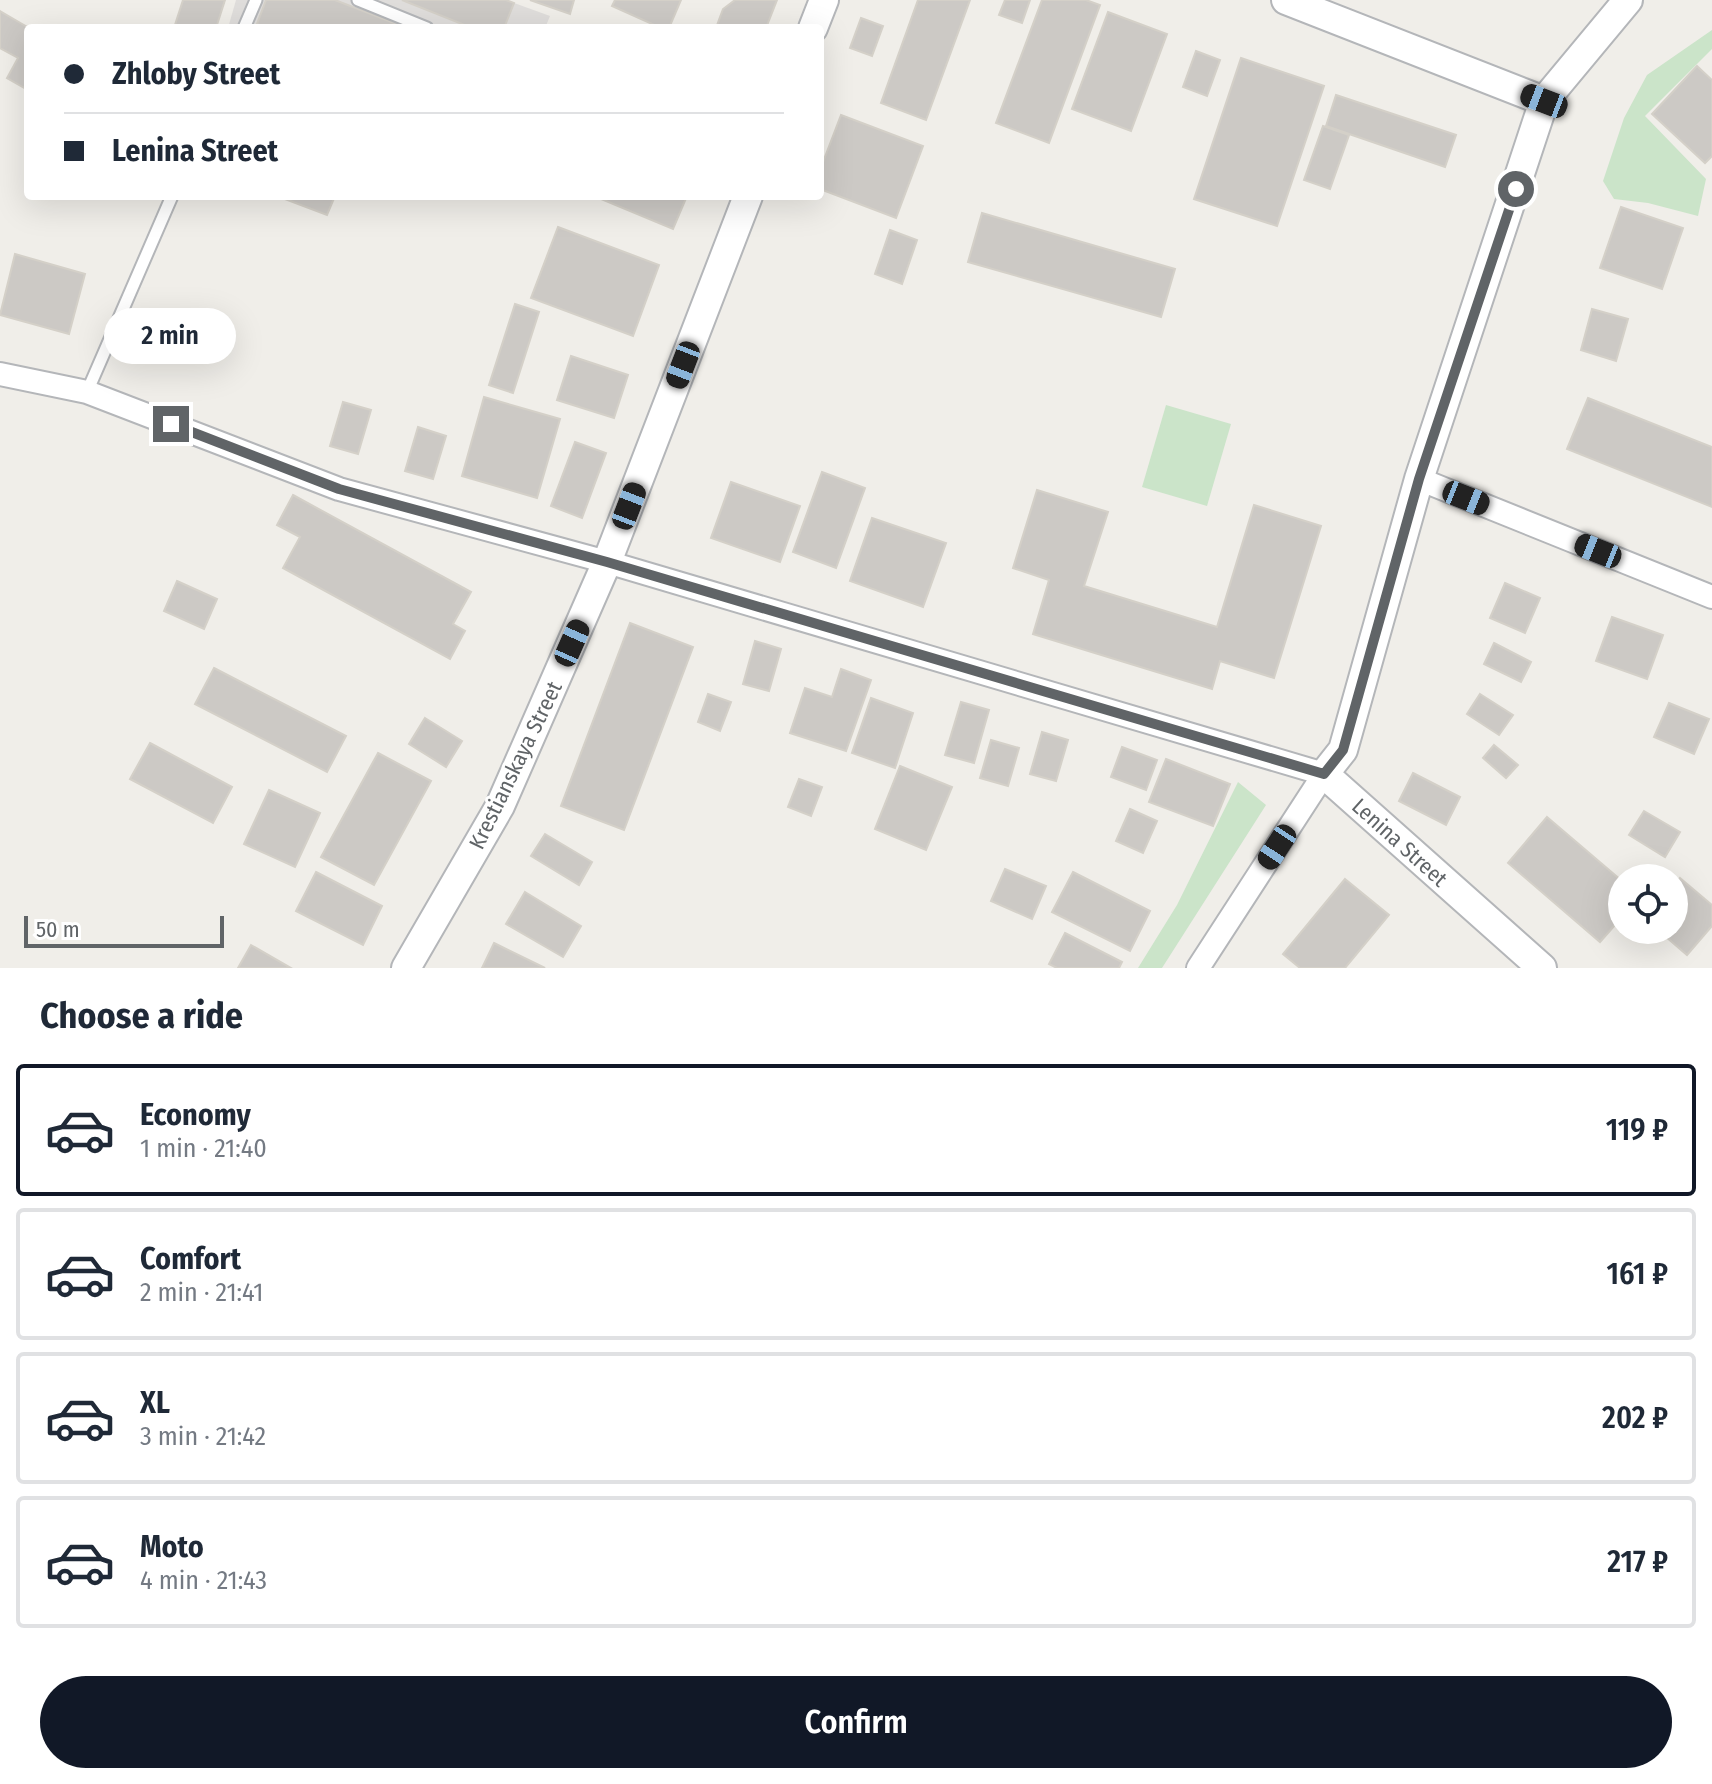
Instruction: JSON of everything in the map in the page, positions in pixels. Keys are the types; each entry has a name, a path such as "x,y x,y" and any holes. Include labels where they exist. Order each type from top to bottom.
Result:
{"street":[{"path":"815,24 824,0"},
{"path":"1286,0 1544,101"},
{"path":"1198,968 1324,774 1343,750 1419,479 1544,101 1628,0"},
{"name":"Krestianskaya Street","path":"406,968 500,806 607,562 746,200"},
{"name":"Lenina Street","path":"0,374 87,392 339,489 607,562 1324,774 1542,968"},
{"path":"1419,479 1712,597"}],"lane":[{"path":"246,24 256,0"},
{"path":"358,0 417,24"},
{"path":"87,392 170,200"}],"shaded area":[{"path":"236,0 506,0 550,16 547,24 229,24"}],"green space":[{"path":"1712,30 1712,49 1645,116 1706,179 1698,216 1648,203 1614,199 1603,181 1624,118 1647,75"},
{"path":"1166,405 1231,424 1207,506 1142,487"},
{"path":"1238,782 1266,805 1162,968 1138,968 1177,905"}],"building":[{"path":"183,0 225,0 217,24 175,24"},
{"path":"266,0 335,0 397,24 257,24"},
{"path":"402,0 506,0 514,3 506,24 462,24"},
{"path":"530,0 574,0 570,14"},
{"path":"615,0 681,0 671,24 652,24 612,6"},
{"path":"735,0 777,0 768,24 717,24 723,9"},
{"path":"918,0 970,0 926,120 881,103"},
{"path":"1005,0 1030,0 1022,23 999,15"},
{"path":"1042,0 1086,0 1100,5 1049,143 996,123"},
{"path":"0,11 24,25 24,88 7,78 18,58 0,48"},
{"path":"1108,12 1167,34 1131,131 1072,109"},
{"path":"861,18 883,26 872,56 850,48"},
{"path":"1196,51 1220,60 1207,96 1183,87"},
{"path":"1241,58 1324,86 1277,226 1194,199"},
{"path":"1697,66 1712,80 1712,156 1705,163 1652,114"},
{"path":"1336,95 1456,135 1445,167 1326,126"},
{"path":"841,115 923,146 896,218 824,191 824,160"},
{"path":"1323,126 1349,135 1330,189 1304,180"},
{"path":"288,200 333,200 327,215"},
{"path":"604,200 685,200 673,229"},
{"path":"1621,207 1683,228 1662,289 1600,268"},
{"path":"982,213 1175,269 1161,317 968,262"},
{"path":"558,227 659,265 633,336 531,298"},
{"path":"890,230 917,240 902,284 875,274"},
{"path":"15,254 85,274 69,334 0,315"},
{"path":"515,304 539,312 513,393 489,385"},
{"path":"1592,309 1628,319 1616,361 1581,350"},
{"path":"571,356 628,375 614,418 557,400"},
{"path":"484,397 560,419 537,498 462,476"},
{"path":"1588,398 1712,447 1712,507 1567,449"},
{"path":"343,402 371,410 358,454 330,446"},
{"path":"418,427 446,436 433,479 405,471"},
{"path":"575,442 606,453 582,518 551,506"},
{"path":"822,472 865,488 836,568 793,552"},
{"path":"731,482 800,506 780,562 711,538"},
{"path":"1037,490 1108,512 1084,586 1217,627 1254,505 1321,526 1274,678 1220,661 1212,689 1033,634 1049,580 1013,568"},
{"path":"293,495 471,592 453,624 465,631 450,659 283,568 300,537 277,525"},
{"path":"872,518 946,543 923,607 850,581"},
{"path":"177,581 217,599 204,629 164,611"},
{"path":"1505,583 1540,598 1525,633 1490,618"},
{"path":"1612,617 1663,635 1647,679 1596,661"},
{"path":"630,623 693,647 624,830 561,806"},
{"path":"755,641 781,649 769,691 743,684"},
{"path":"1494,643 1531,662 1521,682 1484,664"},
{"path":"214,668 346,736 327,772 195,704"},
{"path":"841,669 871,680 846,751 790,733 805,688 832,697"},
{"path":"708,694 731,702 720,731 698,722"},
{"path":"1480,694 1513,715 1499,735 1467,714"},
{"path":"871,698 913,713 895,768 852,753"},
{"path":"961,702 989,710 974,763 945,755"},
{"path":"1669,703 1709,719 1694,754 1654,737"},
{"path":"425,718 462,741 446,767 409,744"},
{"path":"1042,732 1068,740 1056,781 1030,774"},
{"path":"991,740 1019,748 1008,786 980,778"},
{"path":"150,743 232,787 213,823 130,779"},
{"path":"1494,745 1518,765 1506,778 1483,758"},
{"path":"1122,747 1157,760 1146,790 1111,777"},
{"path":"378,753 431,781 374,885 321,857"},
{"path":"1166,759 1230,784 1213,826 1149,802"},
{"path":"900,766 952,787 926,850 875,829"},
{"path":"1413,773 1460,797 1446,825 1399,801"},
{"path":"799,779 822,787 811,816 788,807"},
{"path":"269,790 320,813 295,867 244,844"},
{"path":"1130,809 1157,821 1143,853 1116,841"},
{"path":"1644,811 1680,832 1665,857 1629,835"},
{"path":"1547,817 1608,869 1608,933 1600,942 1508,863"},
{"path":"545,834 592,862 579,885 531,856"},
{"path":"1005,869 1046,886 1032,919 991,901"},
{"path":"316,872 382,906 363,945 296,911"},
{"path":"1073,872 1150,911 1130,951 1052,912"},
{"path":"1345,879 1389,915 1345,968 1300,968 1283,954"},
{"path":"1688,885 1712,905 1712,926 1687,955 1674,944 1688,944"},
{"path":"525,892 581,926 563,957 506,924"},
{"path":"1065,933 1122,962 1119,968 1057,968 1049,964"},
{"path":"494,943 545,968 482,968"},
{"path":"251,945 291,968 238,968"}],"route":[{"path":"171,424 339,489 607,562 1324,774 1343,750 1419,479 1516,189"}]}
